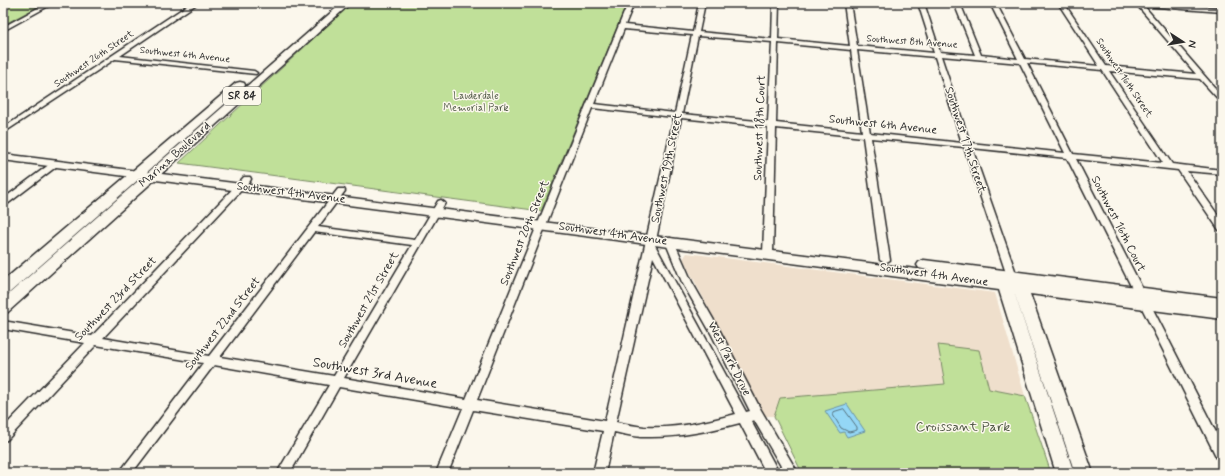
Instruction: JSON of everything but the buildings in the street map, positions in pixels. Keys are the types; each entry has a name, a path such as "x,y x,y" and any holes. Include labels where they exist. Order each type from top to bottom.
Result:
{"main road":[{"name":"Marina Boulevard","path":"3,308 254,73 338,4"},
{"name":"Marina Boulevard","path":"3,290 149,171 338,4"},
{"name":"Southwest 4th Avenue","path":"3,149 149,171 543,220 651,242 768,249 1013,283 1143,298 1222,303"},
{"name":"Southwest 4th Avenue","path":"3,157 149,171"},
{"name":"Southwest 4th Avenue","path":"651,242 768,249 885,260 1013,283"},
{"name":"Southwest 17th Street","path":"1013,283 1064,473"},
{"name":"Southwest 17th Street","path":"1013,283 1084,473"},
{"name":"Southwest 4th Avenue","path":"1143,298 1222,313"}],"street":[{"path":"3,29 51,3"},
{"name":"Southwest 26th Street","path":"3,131 195,3"},
{"name":"Southwest 20th Street","path":"442,473 631,3"},
{"name":"Southwest 19th Street","path":"599,473 679,116 702,3"},
{"name":"Southwest 18th Court","path":"768,249 776,3"},
{"path":"847,3 868,135 885,260"},
{"name":"Southwest 17th Street","path":"921,3 966,145 1013,283"},
{"path":"957,3 979,57"},
{"name":"Southwest 16th Court","path":"993,3 1222,456"},
{"name":"Southwest 16th Street","path":"1061,3 1169,166"},
{"path":"1131,3 1185,5 1219,10 1222,15"},
{"path":"1139,4 1222,100"},
{"name":"Southwest 8th Avenue","path":"622,27 1202,77"},
{"name":"Southwest 6th Avenue","path":"114,57 254,73"},
{"name":"Southwest 6th Avenue","path":"589,106 1222,172"},
{"path":"3,203 57,163"},
{"path":"1180,167 1222,228"},
{"name":"Southwest 23rd Street","path":"3,436 244,183"},
{"name":"Southwest 22nd Street","path":"125,473 338,195"},
{"name":"Southwest 21st Street","path":"283,473 439,207"},
{"path":"312,229 417,243"},
{"name":"West Park Drive","path":"651,242 742,418 773,473"},
{"name":"West Park Drive","path":"670,242 687,282 716,334 757,414 792,473"},
{"name":"Southwest 3rd Avenue","path":"3,325 609,428 644,432 677,431 706,427 757,414"}],"shaded area":[{"path":"687,253 995,293 1025,396 989,389 938,345 945,384 780,398 774,416 765,416 683,259"}],"green space":[{"path":"3,3 45,3 3,25"},
{"name":"Lauderdale Memorial Park","path":"352,3 627,3 541,211 179,163"},
{"name":"Croissant Park","path":"938,345 979,350 989,389 1025,396 1051,473 802,473 774,416 780,398 945,384"}],"water":[{"path":"847,404 865,431 847,437 844,432 840,433 825,411"}]}
